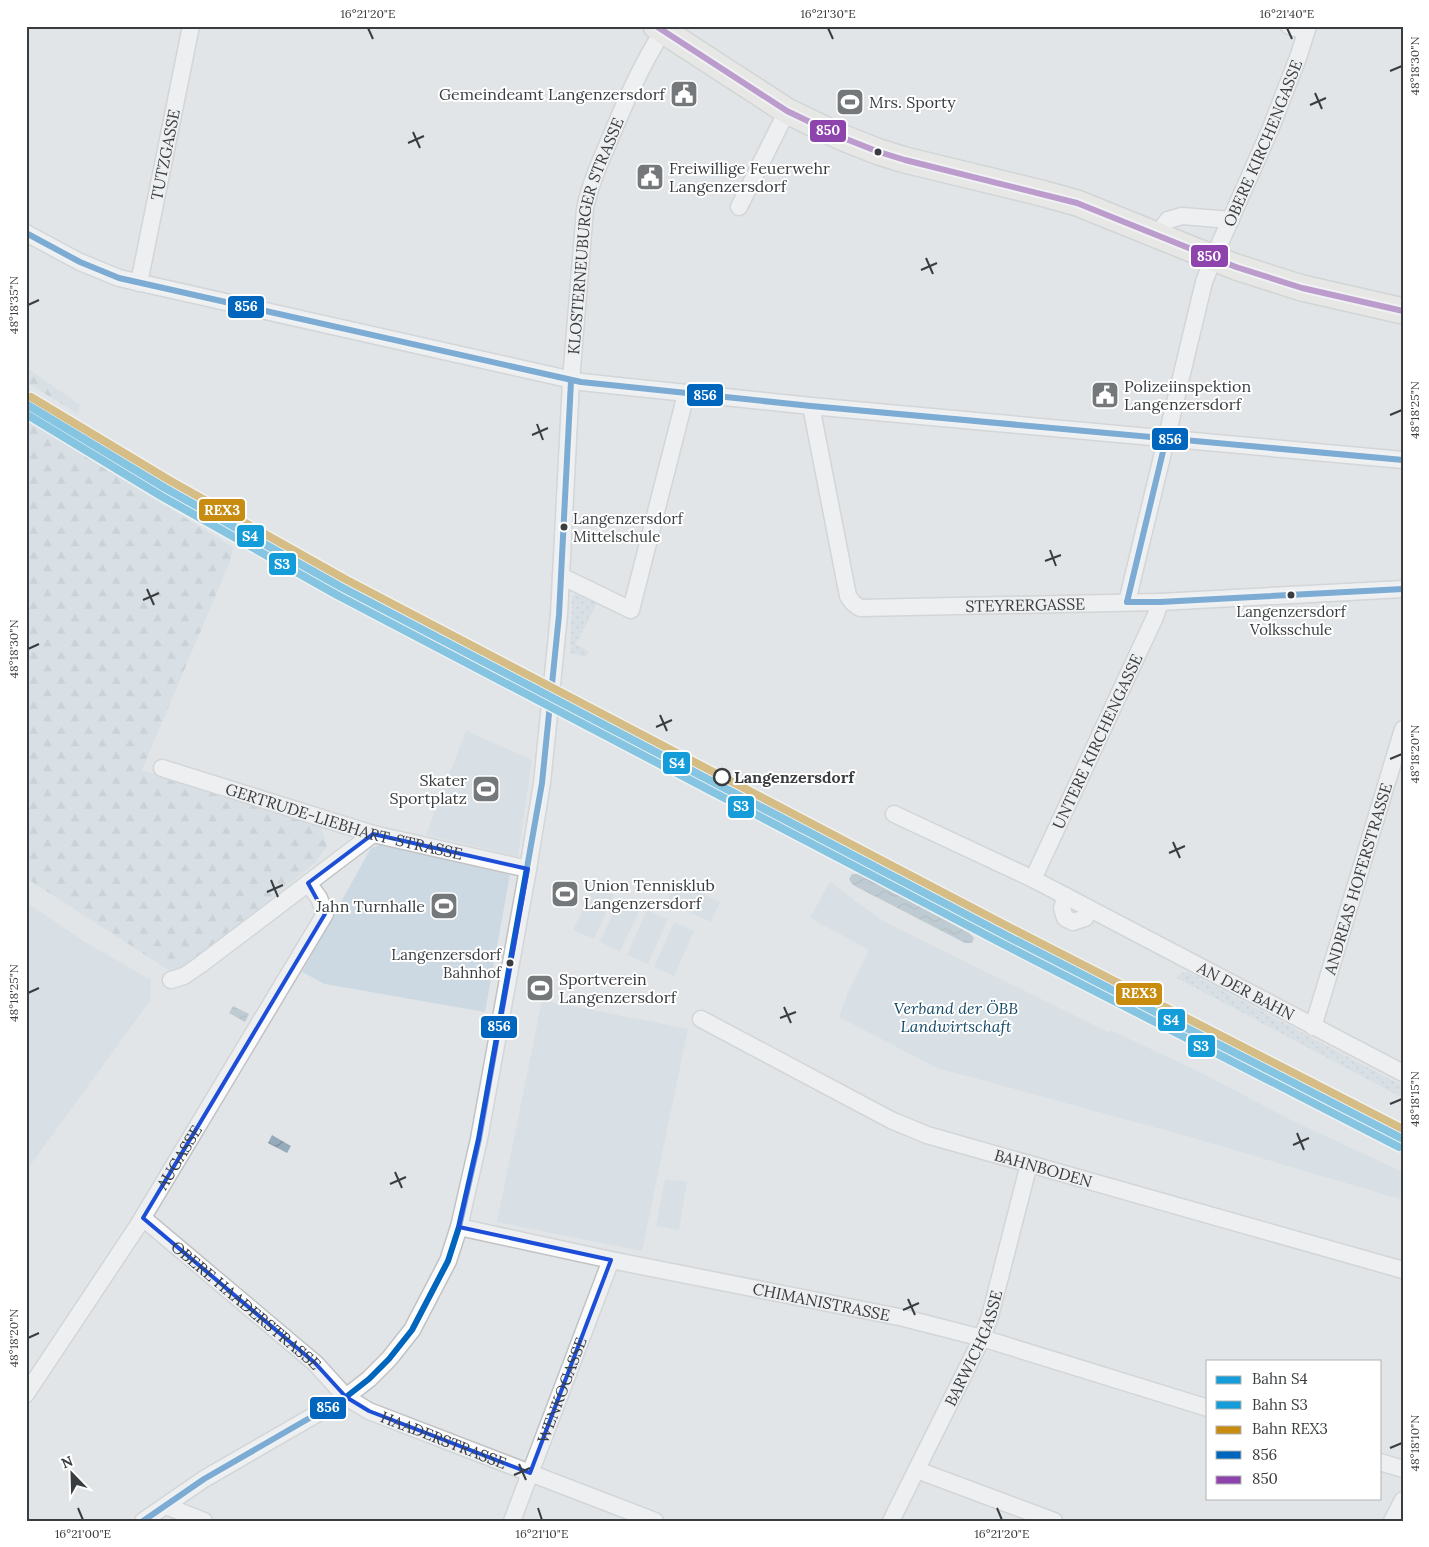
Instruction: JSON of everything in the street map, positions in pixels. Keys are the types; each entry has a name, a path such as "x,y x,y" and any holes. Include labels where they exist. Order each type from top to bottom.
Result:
{"main road":[{"path":"659,29 787,111 841,137 880,152 1077,203 1212,259 1302,288 1403,311"}],"street":[{"name":"TUTZGASSE","path":"139,283 191,26"},
{"path":"1289,26 1307,28"},
{"name":"OBERE KIRCHENGASSE","path":"1212,259 1270,130 1300,55 1307,28"},
{"name":"KLOSTERNEUBURGER STRASSE","path":"143,1521 204,1479 346,1397 369,1379 389,1359 412,1330 448,1261 459,1227 481,1130 542,783 561,576 571,381 589,190 659,29"},
{"path":"739,208 787,111"},
{"path":"1157,235 1168,220 1182,216 1231,220"},
{"path":"26,233 87,266 119,278 571,381 811,406 1403,460"},
{"path":"1127,602 1204,282 1212,259"},
{"path":"561,576 631,610 686,394"},
{"name":"STEYRERGASSE","path":"811,406 848,596 853,604 860,608 1160,602 1403,589"},
{"name":"UNTERE KIRCHENGASSE","path":"1033,879 1158,611 1160,602"},
{"name":"ANDREAS HOFERSTRASSE","path":"1313,1027 1403,729"},
{"name":"GERTRUDE-LIEBHART-STRASSE","path":"162,768 373,834 528,869"},
{"name":"AN DER BAHN","path":"894,814 1066,896 1062,908 1064,918 1073,922 1085,918 1088,908 1403,1073"},
{"path":"171,980 184,976 200,965 373,834"},
{"name":"AUGASSE","path":"26,1394 143,1218 325,914 319,898 308,883"},
{"name":"BAHNBODEN","path":"701,1019 891,1120 927,1135 1403,1270"},
{"name":"BARWICHGASSE","path":"891,1521 982,1338 990,1316 1029,1164"},
{"name":"OBERE HAADERSTRASSE","path":"143,1218 315,1364 346,1397"},
{"name":"CHIMANISTRASSE","path":"459,1227 611,1260 881,1312 982,1338 1206,1407"},
{"name":"WENKOGASSE","path":"512,1521 611,1260"},
{"name":"HAADERSTRASSE","path":"346,1397 369,1410 655,1521"},
{"path":"1382,1463 1403,1469"},
{"path":"917,1470 1054,1521"},
{"path":"1392,1521 1403,1500"},
{"path":"166,1506 204,1521"}],"highlighted area":[{"path":"373,834 528,869 479,1139 459,1227 611,1260 530,1473 369,1411 346,1397 315,1363 143,1218 325,914 308,883"}],"green space":[{"path":"26,367 80,405 78,414 26,382"},
{"path":"26,416 91,456 94,462 233,547 231,559 142,770 321,826 327,846 316,862 184,970 170,971 26,878"},
{"path":"579,594 597,603 576,644 589,651 586,657 570,653 572,596"},
{"name":"Skater Sportplatz","path":"466,731 532,760 518,857 426,835"},
{"path":"383,844 510,875 485,1012 325,984 302,972 371,848"},
{"path":"676,881 720,902 711,922 667,902"},
{"name":"Verband der ÖBB Landwirtschaft","path":"830,881 885,922 1108,1032 1110,1030 1200,1072 1293,1121 1403,1172 1403,1200 1190,1137 937,1068 839,1017 848,992 869,950 810,918"},
{"path":"594,886 614,895 594,939 573,930"},
{"path":"620,898 641,907 620,952 600,942"},
{"path":"26,902 85,942 151,980 150,1001 26,1171"},
{"path":"647,910 668,919 648,964 627,955"},
{"path":"674,922 694,931 674,976 654,967"},
{"path":"1188,972 1403,1086 1403,1098 1177,978 1181,973"},
{"path":"542,1000 688,1029 642,1251 497,1222"},
{"path":"665,1179 687,1182 679,1230 656,1226"}],"water":[{"path":"852,874 859,874 969,933 974,938 972,943 965,943 853,885 849,879"},
{"path":"233,1006 249,1014 245,1022 229,1013"},
{"path":"272,1135 291,1146 287,1153 268,1143"}],"rail line":[{"name":"REX3","path":"31,397 169,480 345,579 1011,928 1403,1129"},
{"name":"S4","path":"26,404 165,488 341,587 1007,936 1403,1139"},
{"name":"S3","path":"26,414 161,496 337,595 1003,944 1399,1147"}],"transit line":[{"name":"850","path":"656,26 787,111 841,137 879,152 1077,203 1236,267 1302,288 1403,311"},
{"name":"856","path":"26,233 80,262 119,278 581,382 811,406 1403,460"},
{"name":"856","path":"143,1521 204,1479 346,1397 369,1379 389,1359 412,1330 448,1261 459,1227 479,1139 542,783 559,615 571,381"},
{"name":"856","path":"1127,602 1166,439"},
{"name":"856","path":"1127,602 1160,602 1403,589"}],"place":[{"name":"Gemeindeamt Langenzersdorf","path":"684,94"},
{"name":"Mrs. Sporty","path":"850,102"},
{"name":"Freiwillige Feuerwehr Langenzersdorf","path":"650,177"},
{"name":"Polizeiinspektion Langenzersdorf","path":"1105,395"},
{"name":"Langenzersdorf Mittelschule","path":"564,527"},
{"name":"Langenzersdorf Volksschule","path":"1291,595"},
{"name":"Langenzersdorf","path":"722,777"},
{"name":"Skater Sportplatz","path":"486,789"},
{"name":"Union Tennisklub Langenzersdorf","path":"565,894"},
{"name":"Jahn Turnhalle","path":"444,906"},
{"name":"Langenzersdorf Bahnhof","path":"510,963"},
{"name":"Sportverein Langenzersdorf","path":"540,988"}]}
